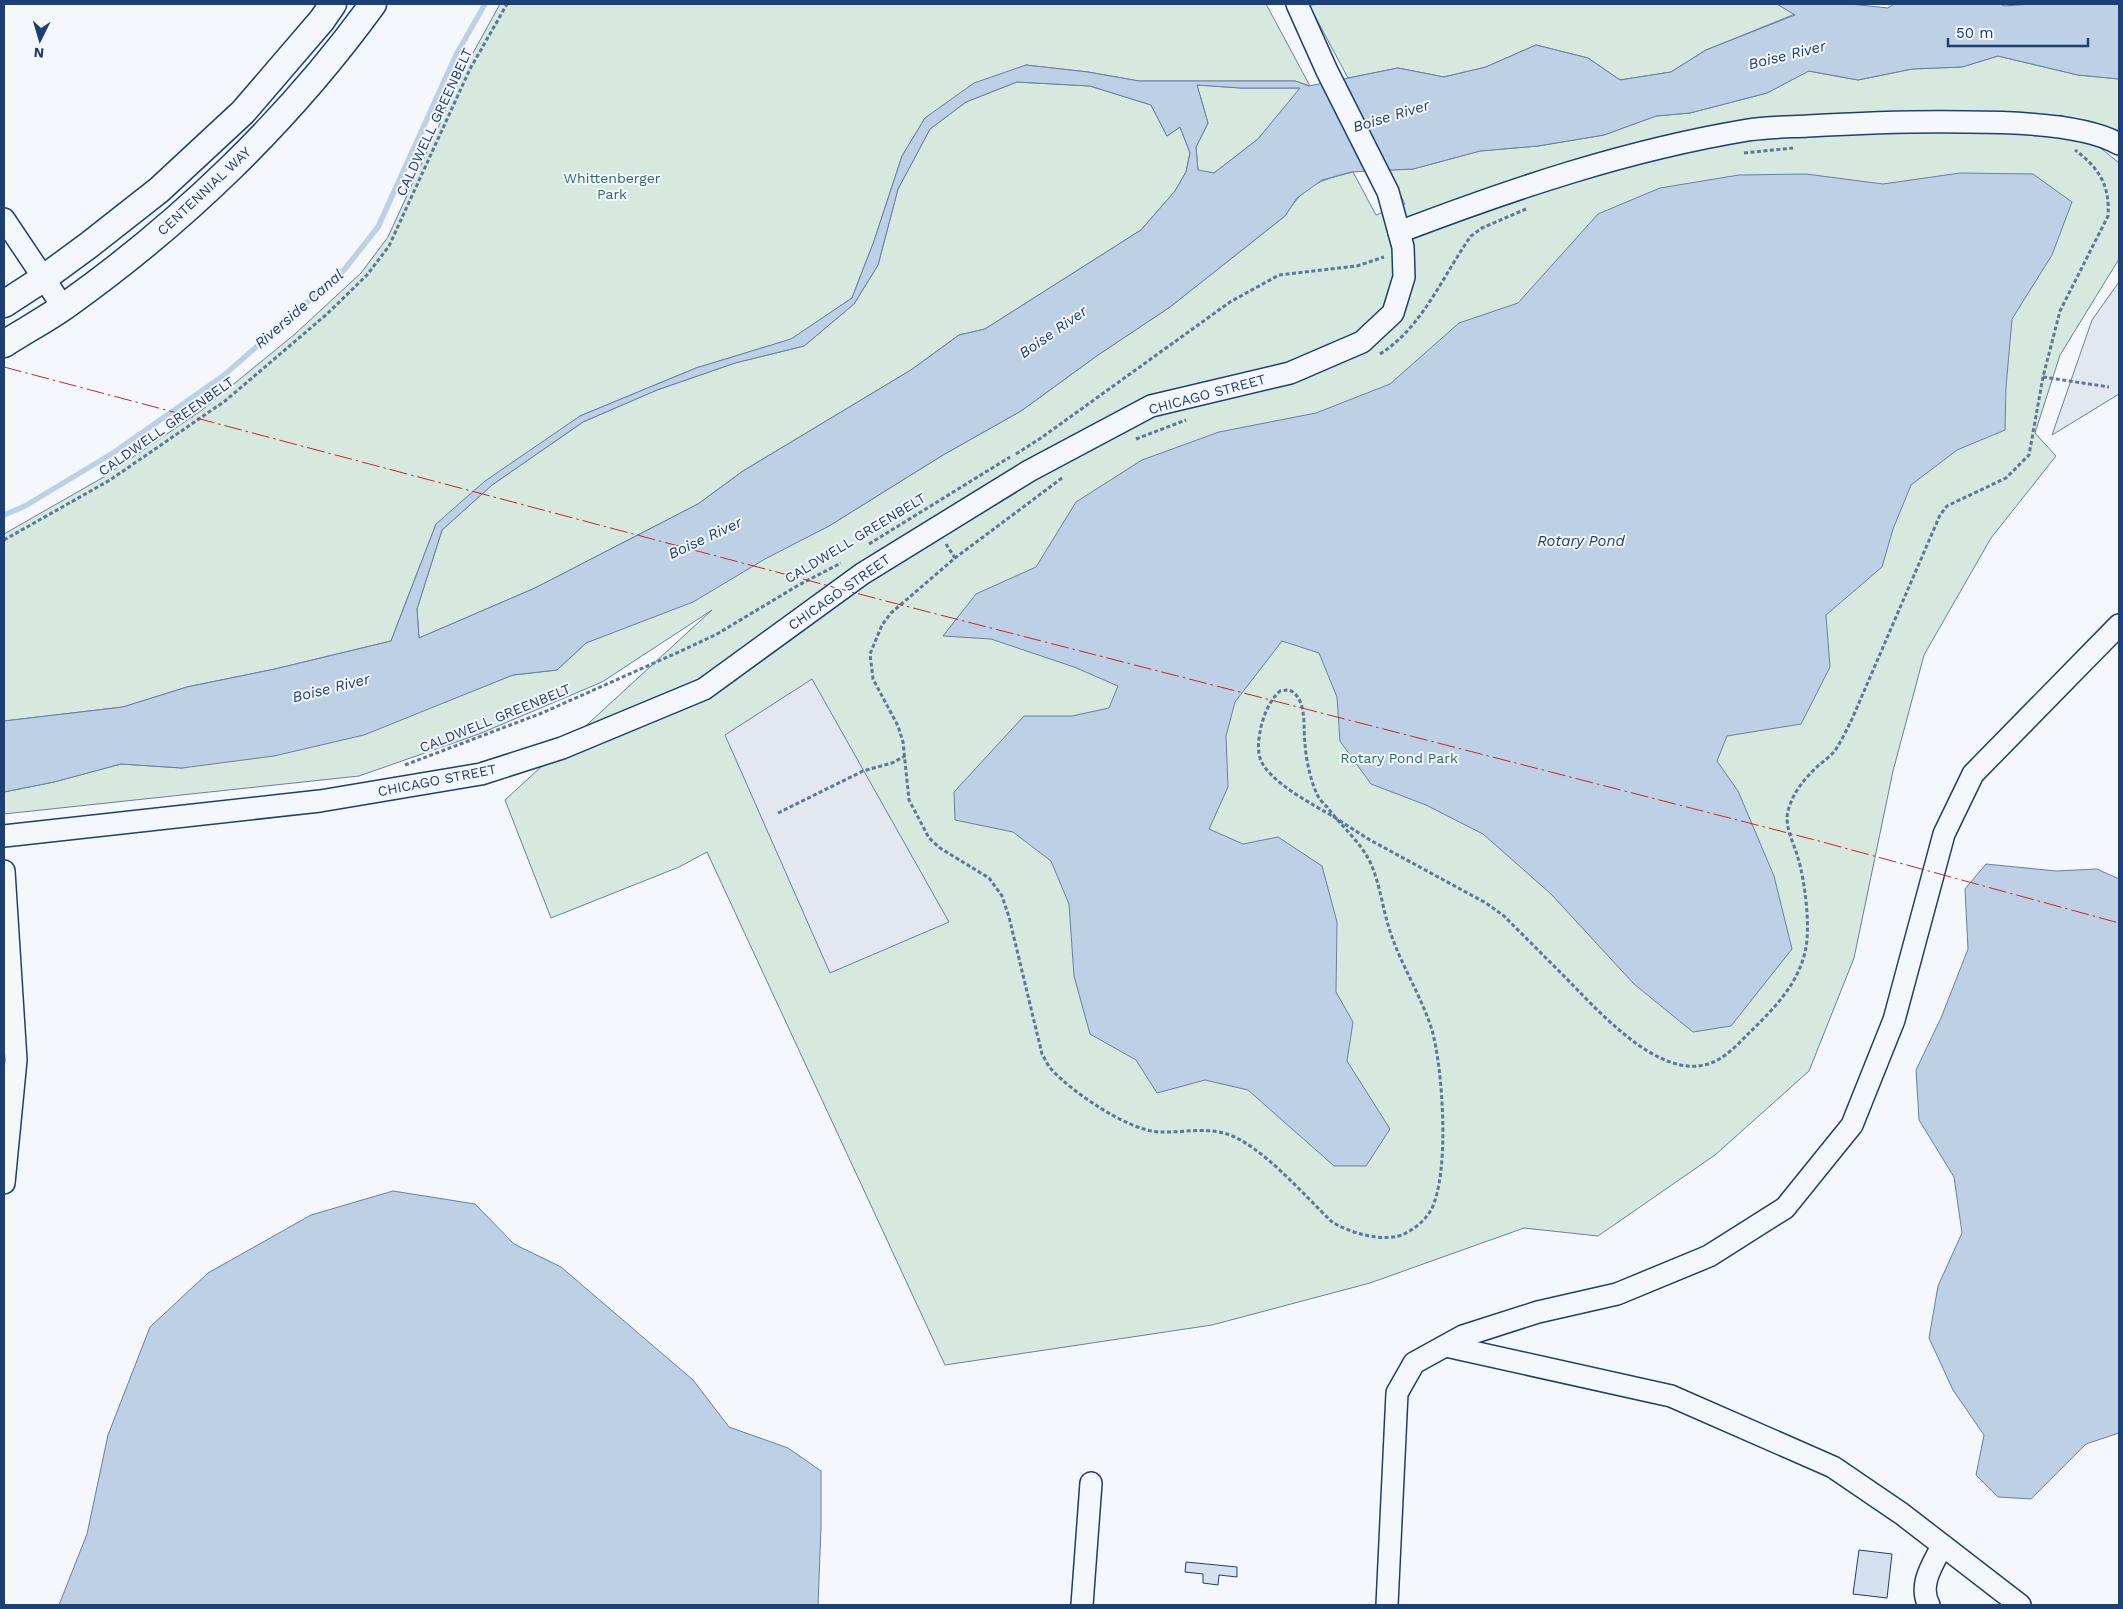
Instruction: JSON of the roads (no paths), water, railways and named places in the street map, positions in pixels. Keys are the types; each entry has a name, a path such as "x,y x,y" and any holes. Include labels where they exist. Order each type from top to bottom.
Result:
{"main road":[{"path":"4,304 44,278 158,190 243,112 322,20 333,4"},
{"name":"CENTENNIAL WAY","path":"4,344 63,307 113,270 184,212 265,133 347,40 373,4"}],"street":[{"name":"CHICAGO STREET","path":"4,836 320,802 480,774 562,748 704,689 862,574 1029,470 1152,406 1290,373 1362,342 1393,313 1404,277 1401,239 1388,192 1327,71 1297,4"},
{"path":"1401,239 1492,196 1615,159 1749,130 1886,121 2010,122 2110,138 2119,144"},
{"path":"4,219 63,307"},
{"path":"1387,1605 1397,1393 1414,1363 1463,1336 1538,1312 1617,1294 1709,1256 1785,1208 1852,1125 1894,1020 1944,834 1973,774 2119,625"},
{"path":"4,871 16,1060 4,1183"},
{"path":"1446,1346 1671,1396 1833,1467 1902,1514 2020,1605"},
{"path":"1082,1605 1091,1483"},
{"path":"1929,1605 1926,1599 1925,1585 1928,1573 1942,1546"}],"water":[{"name":"Boise River","path":"1777,4 1850,4 1888,8 1894,4 2001,4 2004,6 2031,4 2119,4 2119,79 2078,75 1998,56 1962,67 1912,69 1858,80 1809,71 1767,93 1690,113 1656,116 1604,135 1538,146 1480,151 1413,169 1351,172 1322,180 1297,198 1285,216 1170,307 1098,355 1021,411 943,455 829,526 765,559 693,602 586,643 557,670 513,675 364,735 274,756 182,768 121,764 54,782 4,792 4,721 123,707 187,687 275,669 391,641 436,524 485,481 580,416 696,368 791,339 852,298 874,241 902,156 925,118 974,83 1026,65 1088,72 1139,81 1295,81 1309,86 1398,68 1444,77 1486,67 1536,45 1588,58 1620,80 1671,72 1706,50 1795,15","holes":["1017,82 1090,86 1151,105 1167,136 1180,127 1190,153 1186,172 1175,191 1141,230 985,329 959,335 911,370 743,471 698,504 535,588 419,638 417,609 442,530 492,485 583,422 657,390 735,363 804,346 854,304 878,265 898,189 930,129 966,102","1197,85 1241,88 1300,88 1258,139 1214,173 1198,170 1196,147 1208,123"]},
{"name":"Rotary Pond","path":"1960,173 2033,174 2072,202 2052,255 2012,319 2006,387 2005,430 1957,450 1911,485 1893,529 1882,567 1826,615 1830,667 1801,724 1727,736 1717,761 1738,791 1774,876 1792,949 1731,1026 1693,1032 1634,984 1551,894 1483,834 1426,805 1371,784 1340,741 1337,697 1319,653 1282,641 1235,702 1226,736 1228,787 1209,829 1243,844 1278,837 1322,866 1337,922 1336,992 1353,1022 1347,1061 1390,1129 1366,1166 1334,1166 1248,1090 1205,1080 1157,1093 1136,1060 1090,1034 1074,976 1069,904 1051,861 1013,832 955,820 954,792 1024,716 1072,716 1109,708 1118,686 1074,667 991,639 943,636 976,594 1036,567 1076,502 1142,460 1219,432 1316,413 1390,384 1459,323 1518,303 1598,214 1660,188 1739,175 1806,174 1883,184"},
{"path":"1986,864 2056,871 2097,869 2119,879 2119,1433 2086,1444 2031,1499 1998,1497 1976,1475 1984,1435 1953,1390 1929,1338 1938,1286 1962,1233 1954,1177 1919,1120 1916,1070 1941,1018 1968,949 1965,889"},
{"path":"393,1191 475,1204 514,1244 561,1267 693,1380 729,1427 788,1448 821,1471 818,1605 59,1605 87,1534 108,1435 150,1327 208,1273 311,1215"}],"waterway":[{"name":"Riverside Canal","path":"4,515 25,506 113,453 223,376 344,270 378,227 457,53 485,4"}],"park label":[{"name":"Whittenberger Park","path":"612,186"},
{"name":"Rotary Pond Park","path":"1399,758"}]}
